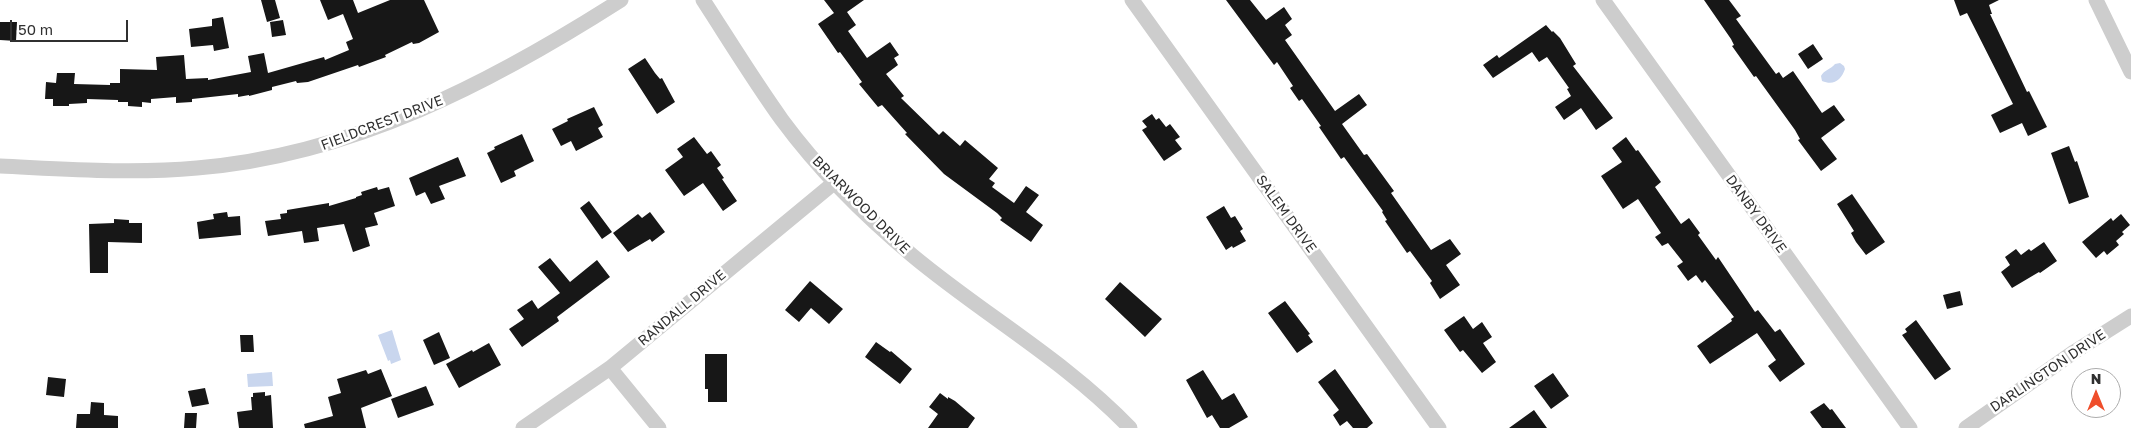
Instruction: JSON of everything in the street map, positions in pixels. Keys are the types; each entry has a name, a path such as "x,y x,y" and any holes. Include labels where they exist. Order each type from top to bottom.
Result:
{"street":[{"name":"FIELDCREST DRIVE","path":"0,166 133,171 171,170 240,163 321,146 398,120 519,63 621,0"},
{"name":"BRIARWOOD DRIVE","path":"703,0 783,121 835,182 871,218 914,256 1077,380 1130,428"},
{"name":"SALEM DRIVE","path":"1132,0 1440,428"},
{"name":"DANBY DRIVE","path":"1603,0 1910,428"},
{"path":"2096,0 2131,72"},
{"name":"RANDALL DRIVE","path":"523,428 610,368 835,182"},
{"name":"DARLINGTON DRIVE","path":"1966,428 2074,352 2131,316"},
{"path":"610,368 659,428"}],"water":[{"path":"1840,63 1845,69 1839,79 1830,83 1822,81 1821,76 1824,72 1835,64"},
{"path":"392,330 401,360 391,364 390,360 388,361 378,335"},
{"path":"272,372 273,386 248,387 247,374"}],"building":[{"path":"261,0 275,0 280,18 267,22"},
{"path":"320,0 353,0 358,13 390,0 424,0 439,32 419,43 413,44 412,42 385,55 386,57 359,67 358,65 308,82 297,83 296,81 272,87 272,90 249,96 238,97 238,94 192,99 192,102 176,103 176,97 151,99 151,103 142,102 142,107 128,106 128,102 118,102 118,100 87,99 87,103 53,106 53,99 45,99 46,82 56,83 57,73 75,73 74,84 110,85 110,83 120,83 120,69 157,70 156,57 184,55 186,79 208,78 208,80 251,72 248,56 264,53 268,73 324,57 325,60 349,50 346,42 353,39 343,14 328,20"},
{"path":"824,0 864,0 847,12 856,25 848,31 867,58 890,42 899,55 894,58 898,65 886,74 904,96 901,98 939,135 943,131 960,146 965,140 998,168 989,179 995,183 992,187 1014,203 1026,186 1039,195 1026,212 1043,225 1031,242 1000,220 1002,218 997,213 944,174 905,134 907,133 882,105 878,107 859,84 862,82 840,52 838,53 818,24 834,13"},
{"path":"1226,0 1250,0 1266,20 1284,7 1292,19 1285,25 1292,35 1285,40 1335,111 1359,94 1367,105 1342,124 1364,155 1367,154 1394,191 1391,193 1431,250 1450,239 1461,254 1446,265 1460,285 1440,299 1430,283 1432,281 1410,251 1407,253 1385,221 1387,220 1383,211 1344,157 1341,159 1302,99 1299,101 1290,88 1293,86 1277,62 1274,65"},
{"path":"1704,0 1729,0 1741,16 1736,19 1776,74 1779,72 1783,78 1793,71 1822,113 1834,105 1845,120 1821,138 1837,159 1821,171 1798,140 1800,139 1795,130 1732,46 1734,45 1731,39"},
{"path":"1954,0 1999,0 1989,5 1992,14 1990,14 2027,92 2029,91 2047,127 2028,136 2022,123 2000,133 1991,115 2013,104 1967,13 1960,16"},
{"path":"223,17 229,48 214,51 213,45 191,47 189,29 212,26 212,19"},
{"path":"283,20 286,35 272,37 270,22"},
{"path":"0,22 17,22 16,41 0,40"},
{"path":"1546,25 1560,38 1576,64 1573,66 1613,118 1596,130 1581,108 1564,120 1555,107 1571,96 1567,89 1569,88 1547,57 1539,62 1532,52 1493,78 1483,65 1497,55 1499,58"},
{"path":"1813,44 1823,59 1808,69 1798,54"},
{"path":"645,58 660,79 662,78 675,102 657,114 628,69"},
{"path":"594,107 603,125 598,128 603,137 576,151 571,141 561,146 552,129 568,121 567,119"},
{"path":"1152,114 1156,120 1159,118 1166,127 1170,124 1180,137 1175,140 1182,149 1164,161 1142,130 1147,127 1142,121"},
{"path":"522,134 534,161 514,171 516,176 501,183 487,153 495,149 494,147"},
{"path":"694,137 707,154 711,151 721,165 717,168 737,201 723,211 703,183 684,196 665,170 683,157 677,149"},
{"path":"1626,137 1661,182 1655,187 1681,224 1689,218 1700,233 1698,235 1716,260 1718,257 1755,312 1758,310 1775,332 1780,329 1805,364 1780,382 1768,366 1776,360 1757,333 1710,364 1697,346 1732,321 1731,319 1734,317 1705,280 1702,283 1696,275 1688,281 1677,266 1683,262 1668,243 1662,246 1655,237 1661,233 1638,199 1623,209 1601,176 1622,162 1612,148"},
{"path":"2069,146 2075,162 2077,161 2089,197 2069,204 2051,153"},
{"path":"458,157 466,176 439,186 445,199 431,204 425,192 416,196 409,178"},
{"path":"377,187 378,190 389,187 395,206 374,213 378,225 365,228 370,246 353,252 344,224 317,228 319,241 304,243 302,231 268,236 265,221 281,219 280,214 287,213 287,210 329,203 329,206 356,198 362,195 361,192"},
{"path":"1852,194 1885,242 1866,255 1856,242 1851,233 1854,231 1837,204"},
{"path":"589,201 612,232 602,239 580,208"},
{"path":"1224,206 1231,218 1235,216 1243,229 1240,231 1246,241 1226,250 1206,217"},
{"path":"227,212 228,217 240,216 241,235 199,239 197,222 214,219 213,214"},
{"path":"650,212 665,232 652,242 650,239 628,252 613,233 638,214 642,218"},
{"path":"2121,214 2130,225 2116,241 2119,245 2107,255 2104,251 2096,258 2082,242 2111,218 2113,221"},
{"path":"114,219 129,220 129,223 142,223 142,243 108,242 108,273 90,273 89,224 114,223"},
{"path":"2044,242 2057,261 2040,273 2012,288 2001,272 2010,265 2005,257 2016,249 2021,255"},
{"path":"550,258 570,282 597,260 610,277 557,317 559,321 522,347 509,329 524,319 517,310 532,300 538,309 560,293 538,267"},
{"path":"810,281 843,309 829,324 811,308 799,322 785,310"},
{"path":"1120,282 1162,319 1145,337 1105,299"},
{"path":"1960,291 1963,305 1947,309 1943,295"},
{"path":"1285,301 1310,334 1308,335 1313,342 1297,353 1268,313"},
{"path":"1464,316 1473,329 1482,322 1492,337 1483,343 1496,362 1482,373 1463,350 1460,352 1444,330"},
{"path":"1916,320 1951,369 1935,380 1902,335 1907,332 1905,329"},
{"path":"439,332 450,358 434,365 423,340"},
{"path":"240,335 253,335 254,352 241,352"},
{"path":"876,342 891,351 912,369 900,384 865,357"},
{"path":"489,343 501,365 459,388 446,364"},
{"path":"705,354 727,354 727,402 708,402 708,389 705,389"},
{"path":"381,369 392,396 361,408 366,428 305,428 304,424 333,416 328,397 341,393 337,379 366,370 368,374"},
{"path":"1335,369 1373,423 1367,428 1353,428 1347,421 1340,426 1333,415 1339,410 1318,382"},
{"path":"1203,370 1222,400 1234,393 1248,417 1229,428 1220,428 1212,415 1207,418 1186,380"},
{"path":"1553,373 1569,396 1551,409 1534,386"},
{"path":"48,377 66,379 64,397 46,395"},
{"path":"426,386 434,405 398,418 391,399"},
{"path":"205,388 209,404 192,407 188,391"},
{"path":"265,392 265,396 271,395 273,428 239,428 237,412 252,410 251,397 253,397 253,393"},
{"path":"940,393 948,399 948,397 955,401 975,418 968,428 928,428 938,414 929,407"},
{"path":"91,402 104,403 104,415 118,416 118,428 76,428 77,414 90,414"},
{"path":"1824,403 1830,410 1832,409 1846,428 1822,428 1810,412"},
{"path":"1534,410 1547,428 1509,428"},
{"path":"185,413 197,413 196,428 184,428"}]}
